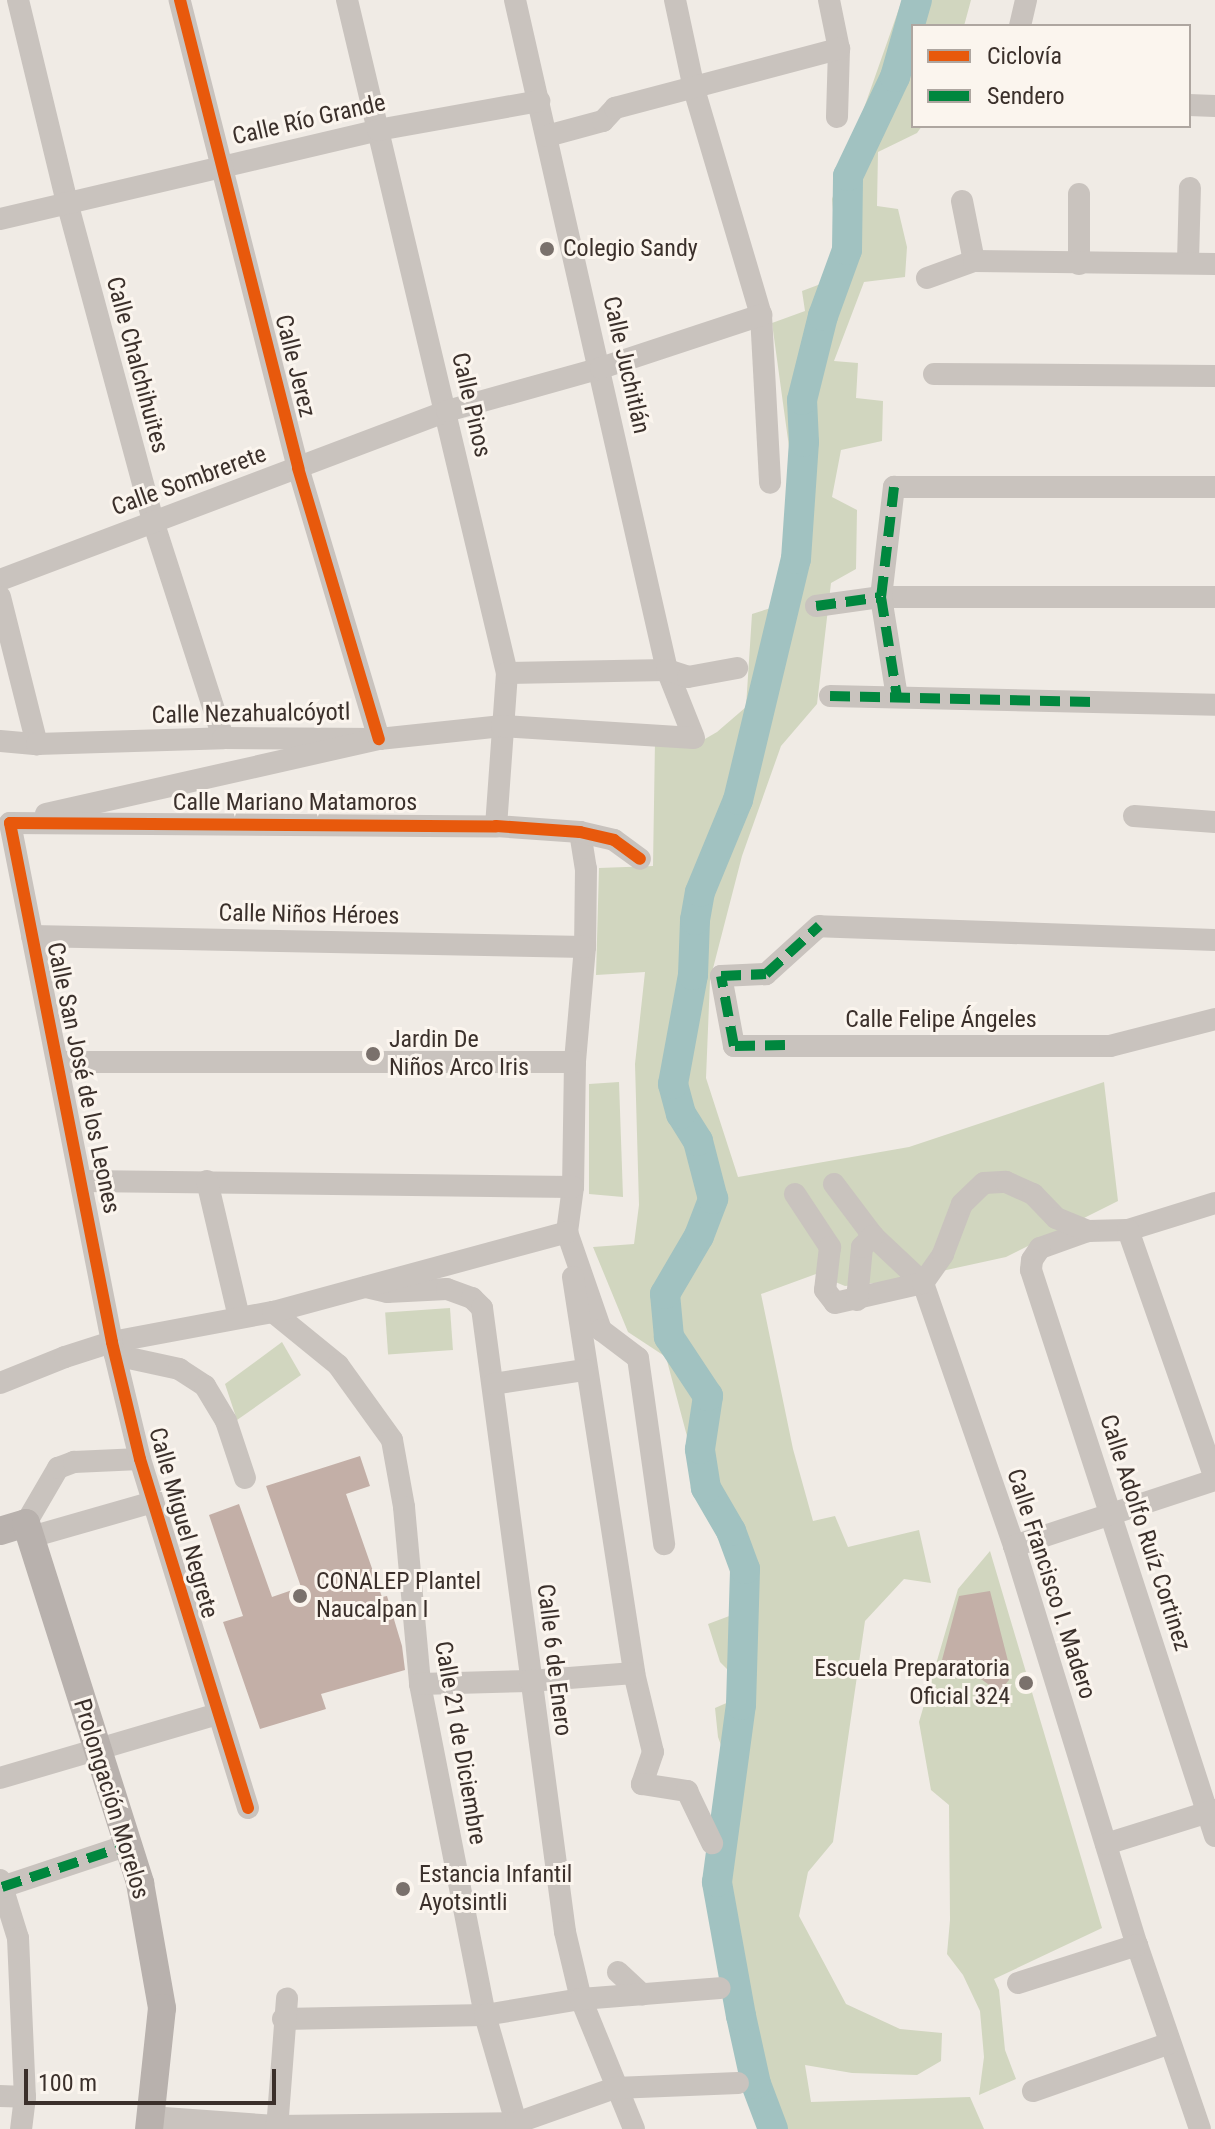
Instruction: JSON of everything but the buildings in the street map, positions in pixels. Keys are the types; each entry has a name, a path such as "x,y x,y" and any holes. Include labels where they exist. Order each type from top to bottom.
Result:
{"main road":[{"name":"Prolongación Morelos","path":"19,1530 140,1883 162,2008 150,2123"}],"street":[{"name":"Calle Chalchihuites","path":"18,0 67,202 153,521 223,738"},
{"name":"Calle Jerez","path":"180,0 298,468 379,739"},
{"name":"Calle Pinos","path":"347,0 507,673 496,826"},
{"name":"Calle Juchitlán","path":"515,0 601,368 667,670 694,738"},
{"path":"675,0 694,89 761,315 770,483"},
{"path":"829,0 839,49 837,117"},
{"path":"1020,24 1026,0"},
{"path":"547,136 603,121 615,108 839,49"},
{"name":"Calle Río Grande","path":"0,219 378,130 539,101"},
{"path":"1191,105 1215,106"},
{"path":"1188,262 1190,188"},
{"path":"1079,194 1079,264"},
{"path":"962,201 974,261"},
{"path":"927,278 974,261 1215,264"},
{"name":"Calle Sombrerete","path":"0,580 447,411 601,368 761,315"},
{"path":"934,374 1215,376"},
{"path":"897,697 881,597 894,487 1215,487"},
{"path":"0,597 37,744"},
{"path":"816,606 881,597 1215,597"},
{"path":"507,673 667,670 688,677 737,668"},
{"path":"688,677 694,738"},
{"path":"830,696 1215,705"},
{"name":"Calle Nezahualcóyotl","path":"0,741 37,744 223,738 379,739 502,726 694,738"},
{"path":"5,824 379,739"},
{"path":"1134,816 1215,822"},
{"name":"Calle Mariano Matamoros","path":"5,824 496,826 580,832 614,840 640,859"},
{"name":"Calle San José de los Leones","path":"5,824 32,936 83,1181 114,1348"},
{"path":"580,832 586,869 585,947 575,1062 573,1187 567,1232 585,1370 634,1673 653,1752 642,1784 687,1791 712,1843"},
{"name":"Calle Felipe Ángeles","path":"1215,940 819,926 766,974 721,976 734,1046 1110,1046 1215,1019"},
{"name":"Calle Niños Héroes","path":"32,936 585,947"},
{"path":"58,1062 575,1062"},
{"path":"83,1181 573,1187"},
{"path":"207,1181 239,1317"},
{"path":"795,1194 830,1247 825,1290 835,1303 923,1283 943,1254 962,1204 984,1183 1006,1182 1033,1194 1056,1218 1088,1231 1128,1230 1215,1203"},
{"path":"834,1184 873,1236 923,1283"},
{"path":"1014,1546 1215,1480 1128,1230"},
{"name":"Calle Adolfo Ruíz Cortinez","path":"1088,1231 1040,1248 1032,1260 1031,1270 1211,1812 1215,1836"},
{"path":"0,1383 65,1357 273,1312 567,1232"},
{"path":"567,1232 601,1330 638,1358 664,1544"},
{"path":"857,1300 862,1247 873,1236"},
{"name":"Calle Francisco I. Madero","path":"923,1283 1014,1546 1137,1945 1200,2129"},
{"name":"Calle 6 de Enero","path":"366,1287 387,1292 447,1289 472,1298 482,1308 565,1932 581,1999 634,2129"},
{"name":"Calle 21 de Diciembre","path":"273,1312 338,1365 392,1440 404,1507 420,1684 485,2015 517,2126"},
{"path":"114,1348 179,1369 205,1386 226,1421 245,1478"},
{"name":"Calle Miguel Negrete","path":"114,1348 140,1459 248,1808"},
{"path":"493,1384 585,1370"},
{"path":"19,1530 58,1468 74,1462 140,1459"},
{"path":"19,1530 153,1502"},
{"path":"420,1684 530,1681 634,1673"},
{"path":"0,1778 217,1714"},
{"path":"1106,1844 1211,1812"},
{"path":"21,2129 25,2097 18,1938 1,1883 128,1845"},
{"path":"1018,1983 1137,1945"},
{"path":"618,1972 642,1994"},
{"path":"277,2128 285,2008 485,2015 581,1999 720,1988"},
{"path":"1033,2091 1170,2043"},
{"path":"150,2123 277,2128 517,2126 615,2088 738,2083"},
{"path":"0,2096 25,2097"}],"green space":[{"path":"902,0 971,0 965,24 911,24 911,128 921,128 917,133 878,152 877,206 898,209 907,247 905,277 864,282 834,361 858,363 856,398 883,401 882,441 841,450 832,497 857,510 856,569 831,583 817,704 781,746 742,856 710,980 706,1078 738,1177 909,1147 1104,1082 1118,1201 1006,1257 896,1281 845,1286 816,1274 761,1294 793,1449 813,1521 835,1516 848,1547 919,1530 931,1583 904,1579 865,1621 833,1842 808,1872 799,1916 846,2004 900,2029 942,2033 941,2061 917,2075 852,2073 805,2065 811,2102 970,2097 984,2129 776,2129 765,2110 749,1997 728,1901 742,1802 718,1737 715,1708 731,1701 735,1677 720,1662 708,1624 748,1609 739,1570 701,1489 666,1357 628,1332 593,1247 634,1244 639,1205 635,1064 645,972 596,975 599,868 653,866 655,741 698,743 717,732 746,707 752,614 774,607 785,536 789,447 772,323 805,311 802,291 826,282 837,256 832,199"},
{"path":"619,1082 623,1197 589,1194 589,1084"},
{"path":"450,1308 453,1350 388,1354 385,1313"},
{"path":"282,1342 301,1375 237,1420 225,1384"},
{"path":"990,1551 1102,1928 994,1979 999,1990 1005,2050 1016,2079 979,2095 984,2057 980,2011 963,1975 947,1954 950,1920 949,1805 931,1790 919,1722 958,1589"}],"waterway":[{"path":"773,2129 756,2084 717,1882 741,1705 745,1569 731,1531 706,1488 700,1449 708,1396 669,1337 665,1294 699,1236 713,1199 698,1141 681,1114 673,1084 693,975 695,920 700,892 738,800 796,559 804,442 802,400 823,316 847,250 848,176 895,77 917,0"}],"marked path":[{"path":"894,487 881,597 897,697"},
{"path":"816,606 881,597"},
{"path":"830,696 1093,702"},
{"path":"785,1045 734,1046 721,976 766,974 819,926"},
{"path":"2,1887 128,1845"}],"cycle path":[{"path":"180,0 298,468 379,739"},
{"path":"248,1808 140,1459 112,1342 10,823 496,826 580,832 614,840 640,859"}],"place":[{"name":"Colegio Sandy","path":"547,249"},
{"name":"Jardin De Niños Arco Iris","path":"373,1054"},
{"name":"CONALEP Plantel Naucalpan I","path":"300,1596"},
{"name":"Escuela Preparatoria Oficial 324","path":"1026,1683"},
{"name":"Estancia Infantil Ayotsintli","path":"403,1889"}]}
